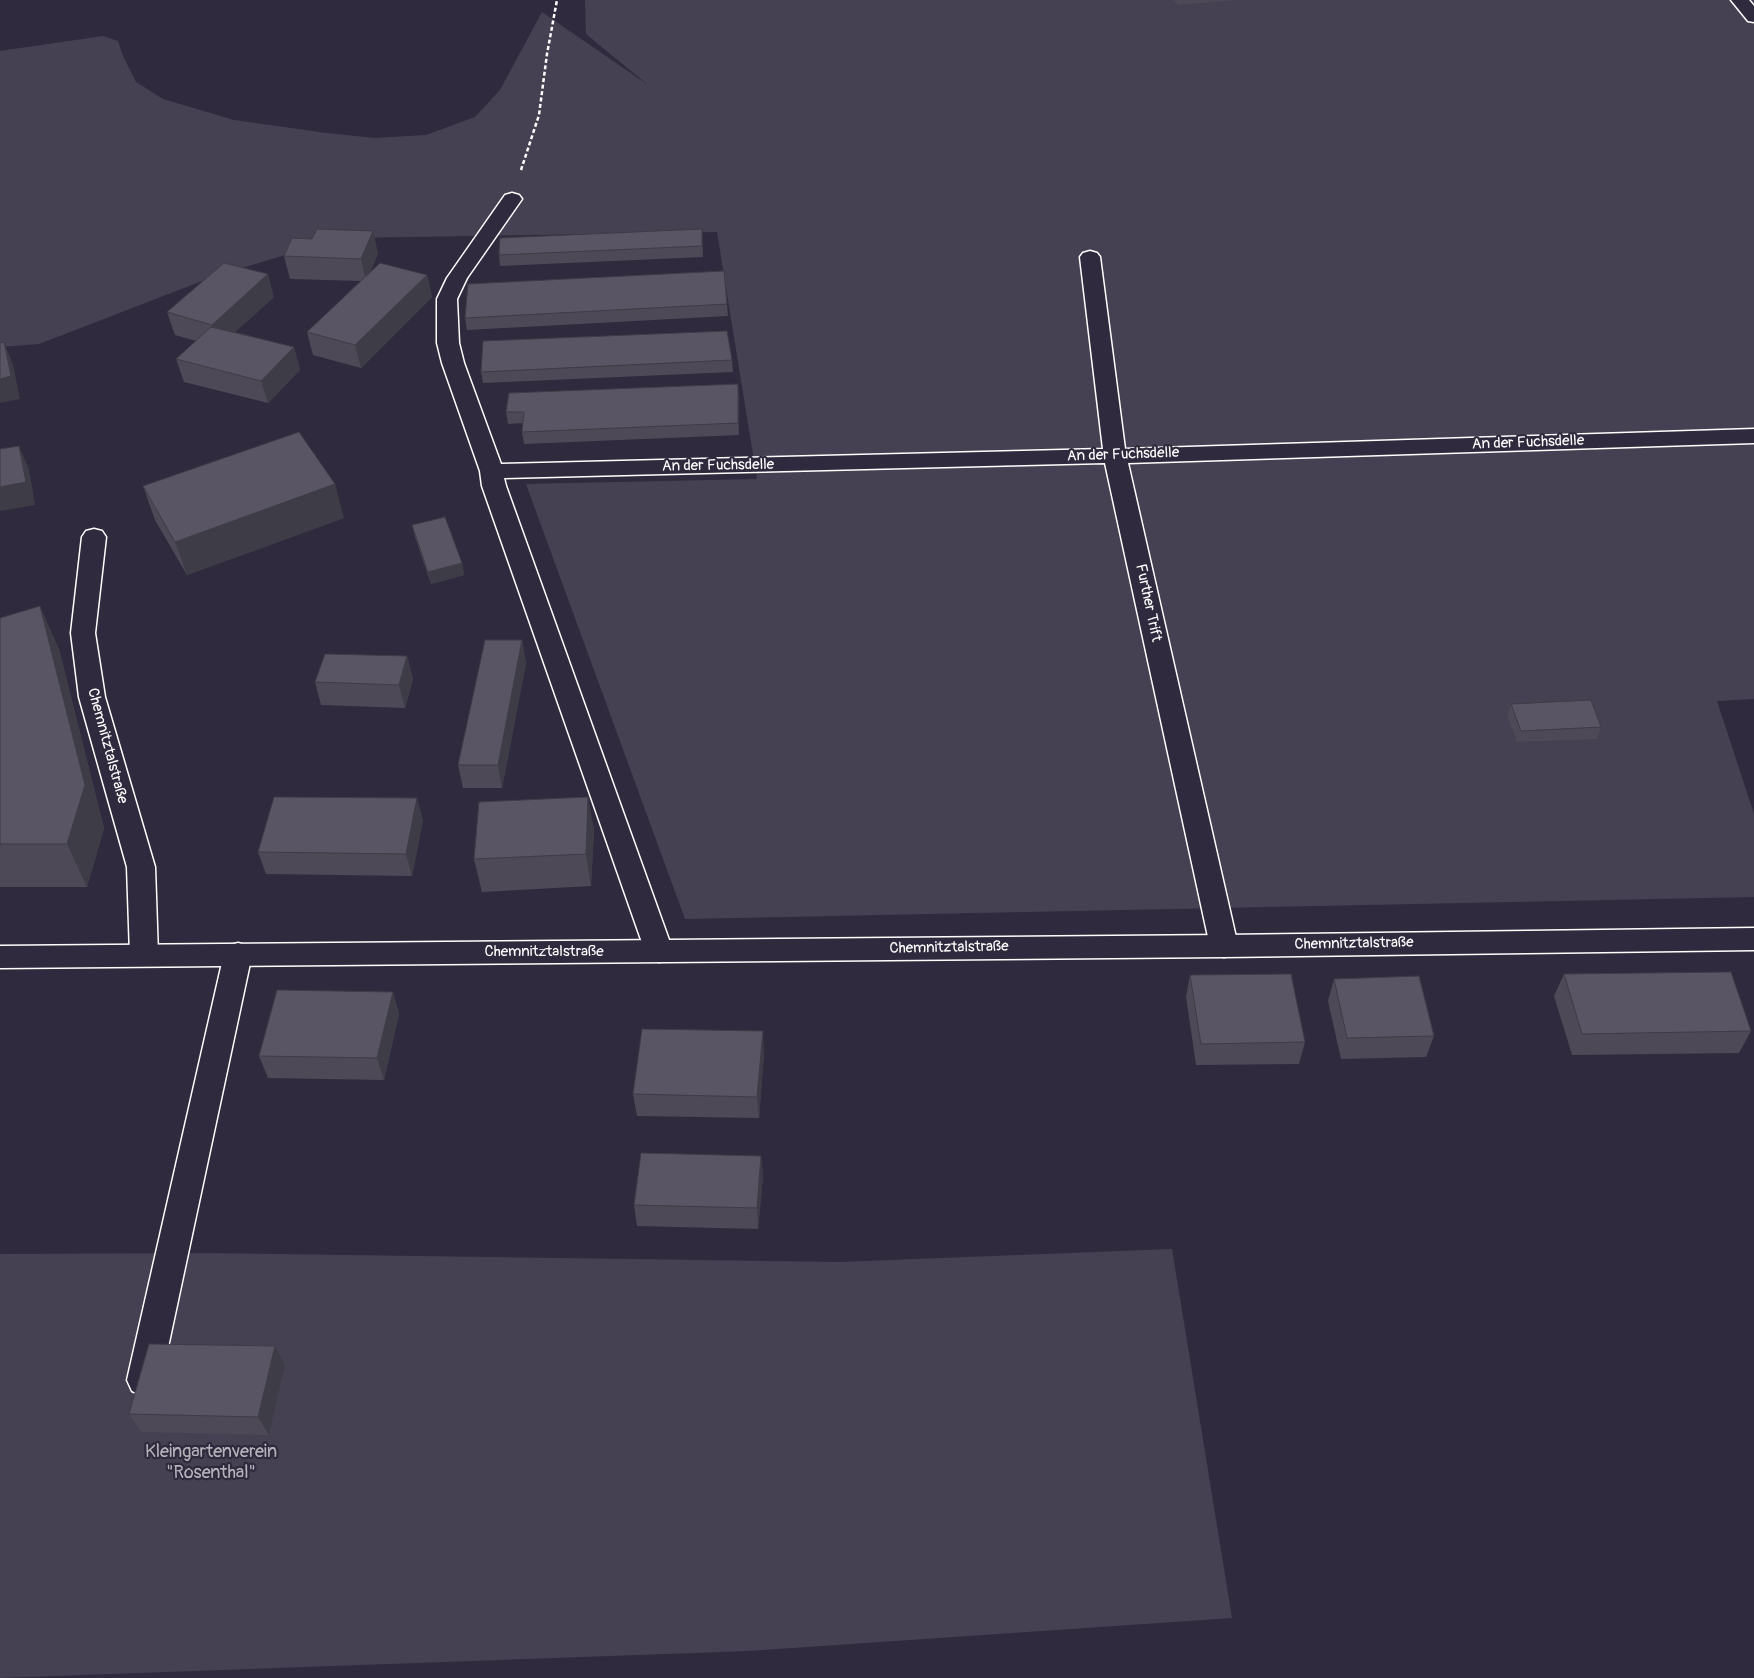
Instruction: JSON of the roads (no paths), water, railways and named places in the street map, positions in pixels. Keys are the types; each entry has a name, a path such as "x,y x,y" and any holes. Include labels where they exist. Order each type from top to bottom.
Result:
{"main road":[{"path":"1740,0 1754,17"},
{"path":"512,198 457,278 447,299 448,343 453,363 492,471 498,496 659,951"},
{"name":"Further Trift","path":"1090,257 1115,456 1224,946"},
{"name":"An der Fuchsdelle","path":"492,471 1115,456 1754,436"},
{"name":"Chemnitztalstraße","path":"94,537 82,573 76,634 92,697 141,867 144,955"},
{"name":"Chemnitztalstraße","path":"0,957 1224,946 1754,939"},
{"path":"143,1384 238,954"}],"park label":[{"name":"Kleingartenverein \"Rosenthal\"","path":"211,1462"}]}
